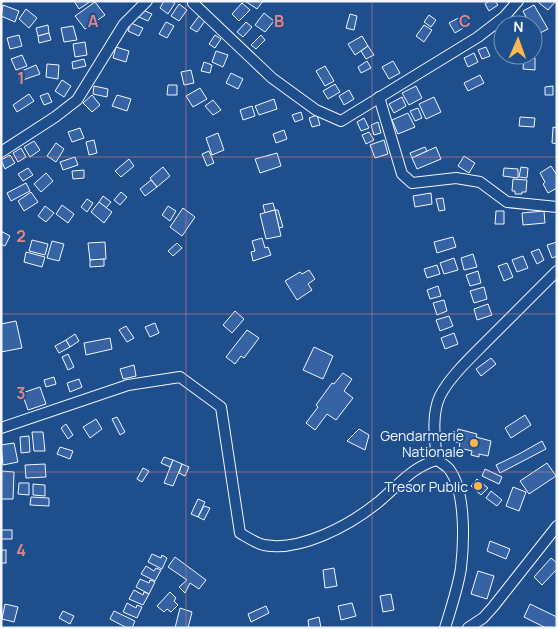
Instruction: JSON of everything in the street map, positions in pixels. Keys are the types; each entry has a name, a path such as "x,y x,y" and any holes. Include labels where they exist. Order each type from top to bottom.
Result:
{"street":[{"path":"1,152 55,117 76,100 124,24 148,1"},
{"path":"193,3 272,78 316,110 341,121 478,37 504,17 518,1"},
{"path":"379,97 402,174 412,183 456,178 480,182 507,202 557,206"},
{"path":"437,460 435,435 437,406 440,396 469,359 557,271"},
{"path":"1,428 128,386 180,377 221,407 240,532 263,545 301,543 338,528 376,504 413,470 424,463 437,460 448,468 454,477 460,501 462,521 460,569 445,628"},
{"path":"468,628 483,618 493,607 557,526"}],"building":[{"path":"74,1 91,1 79,9"},
{"path":"164,1 175,3 168,14 160,8"},
{"path":"245,1 263,1 257,9"},
{"path":"489,1 495,1 498,5 489,11 485,4"},
{"path":"540,1 556,1 548,10 539,3"},
{"path":"95,2 105,15 85,29 75,16"},
{"path":"242,3 250,10 239,21 232,14"},
{"path":"179,4 187,10 179,21 171,16"},
{"path":"3,5 19,11 15,22 1,16"},
{"path":"534,5 540,15 525,15 523,11"},
{"path":"26,9 37,18 29,28 19,19"},
{"path":"143,10 152,14 148,21 139,17"},
{"path":"264,13 274,21 265,32 255,25"},
{"path":"350,14 357,16 354,30 346,28"},
{"path":"429,15 436,20 431,27 424,22"},
{"path":"464,15 470,24 455,33 449,23"},
{"path":"199,16 205,21 197,32 190,28"},
{"path":"543,20 548,29 543,32"},
{"path":"166,22 174,26 167,38 159,34"},
{"path":"246,22 252,27 243,37 237,32"},
{"path":"131,23 143,28 139,36 128,31"},
{"path":"48,25 49,33 38,36 36,28"},
{"path":"424,25 432,30 424,42 416,36"},
{"path":"73,26 77,40 64,42 61,28"},
{"path":"49,33 51,40 39,43 38,36"},
{"path":"19,35 22,46 10,49 7,38"},
{"path":"215,35 221,39 215,48 209,44"},
{"path":"261,35 265,40 256,49 251,45"},
{"path":"362,36 368,46 355,55 348,44"},
{"path":"85,42 87,55 75,57 73,44"},
{"path":"368,46 374,55 366,59 361,51"},
{"path":"116,47 129,51 126,62 113,58"},
{"path":"486,47 490,56 482,59 478,50"},
{"path":"216,51 228,55 223,67 212,62"},
{"path":"474,53 478,62 468,67 464,58"},
{"path":"22,55 27,66 16,70 11,59"},
{"path":"84,59 86,66 73,69 72,62"},
{"path":"367,61 371,68 361,73 358,67"},
{"path":"393,61 400,73 389,79 382,67"},
{"path":"204,62 212,65 210,73 201,71"},
{"path":"47,64 59,65 58,79 46,77"},
{"path":"36,65 40,74 20,81 17,73"},
{"path":"523,65 535,65 535,70 523,69"},
{"path":"325,66 334,81 325,86 316,71"},
{"path":"191,70 194,83 184,85 181,72"},
{"path":"231,73 243,79 238,89 226,83"},
{"path":"480,75 484,83 468,91 464,83"},
{"path":"62,80 71,86 64,97 55,91"},
{"path":"335,84 340,92 328,99 323,91"},
{"path":"168,85 177,85 177,95 167,95"},
{"path":"94,86 108,89 107,97 93,94"},
{"path":"416,86 422,98 409,105 402,93"},
{"path":"553,86 553,95 545,95 545,87"},
{"path":"200,88 207,99 193,107 186,96"},
{"path":"349,90 354,99 344,105 339,96"},
{"path":"48,93 52,102 44,105 40,96"},
{"path":"29,94 34,101 17,112 13,105"},
{"path":"92,95 100,105 92,112 83,103"},
{"path":"117,95 131,99 127,111 112,106"},
{"path":"402,97 406,106 394,113 389,104"},
{"path":"434,97 441,112 426,119 419,104"},
{"path":"274,99 277,109 259,115 255,106"},
{"path":"213,100 221,110 213,115 205,106"},
{"path":"252,106 255,116 243,120 240,110"},
{"path":"418,108 422,118 415,121 410,111"},
{"path":"301,112 303,119 295,122 292,115"},
{"path":"408,113 415,127 398,134 392,120"},
{"path":"317,115 320,125 312,127 309,118"},
{"path":"520,117 535,118 534,127 519,126"},
{"path":"364,118 369,128 361,131 357,122"},
{"path":"378,122 381,133 374,135 371,125"},
{"path":"553,127 557,128 557,144 552,143"},
{"path":"80,128 84,138 72,142 68,132"},
{"path":"284,130 287,139 276,143 273,134"},
{"path":"369,132 374,140 366,144 362,135"},
{"path":"218,133 224,150 212,155 206,138"},
{"path":"94,140 97,153 89,155 86,142"},
{"path":"384,140 388,154 375,158 370,145"},
{"path":"34,141 40,150 30,157 24,147"},
{"path":"56,143 64,149 56,162 47,156"},
{"path":"425,147 427,151 412,158 410,153"},
{"path":"436,147 441,159 417,169 412,158"},
{"path":"21,148 26,157 18,162 13,153"},
{"path":"209,151 214,163 207,166 202,154"},
{"path":"277,153 281,166 260,173 255,159"},
{"path":"10,155 15,163 5,169 1,160"},
{"path":"464,156 475,163 469,173 458,166"},
{"path":"75,157 78,165 63,170 60,162"},
{"path":"129,159 134,166 121,177 115,171"},
{"path":"551,166 557,175 557,188 548,193 540,173"},
{"path":"163,167 170,176 157,187 150,178"},
{"path":"521,167 528,168 527,178 519,177"},
{"path":"28,168 33,175 23,181 18,174"},
{"path":"504,168 518,169 518,178 503,176"},
{"path":"84,170 84,178 73,179 72,171"},
{"path":"46,173 53,181 41,192 34,184"},
{"path":"513,179 527,180 526,192 515,194 515,191 512,191"},
{"path":"151,180 157,187 145,196 140,189"},
{"path":"26,183 30,191 11,201 7,193"},
{"path":"31,192 38,202 24,211 18,201"},
{"path":"121,192 127,197 120,205 114,200"},
{"path":"431,193 432,204 415,207 413,196"},
{"path":"103,196 111,202 106,208 99,202"},
{"path":"443,198 445,210 439,211 436,199"},
{"path":"87,199 93,203 87,212 81,207"},
{"path":"99,202 112,212 104,223 91,212"},
{"path":"273,203 275,210 265,213 263,205"},
{"path":"62,205 74,214 68,223 56,214"},
{"path":"45,206 54,213 46,222 38,216"},
{"path":"168,206 176,211 170,221 162,215"},
{"path":"183,208 195,217 182,236 170,227"},
{"path":"275,210 278,210 283,227 279,228"},
{"path":"275,210 281,236 266,239 260,214"},
{"path":"496,211 504,211 504,224 495,224"},
{"path":"544,211 545,223 523,225 522,213"},
{"path":"1,231 10,236 5,246 1,244"},
{"path":"453,237 456,247 437,253 434,242"},
{"path":"262,238 265,248 268,247 271,255 253,261 251,252 255,251 252,241"},
{"path":"32,240 48,244 45,255 29,251"},
{"path":"52,241 64,244 59,261 47,258"},
{"path":"105,242 106,259 90,260 88,243"},
{"path":"557,242 557,256 552,258 547,245"},
{"path":"177,243 182,248 173,256 168,251"},
{"path":"539,249 544,260 537,264 531,252"},
{"path":"26,252 45,257 42,267 24,262"},
{"path":"473,254 477,267 464,270 461,258"},
{"path":"523,256 528,268 517,272 512,260"},
{"path":"454,258 458,270 444,274 440,263"},
{"path":"104,259 104,266 90,267 90,260"},
{"path":"507,263 513,277 504,281 498,266"},
{"path":"437,265 440,274 427,278 424,269"},
{"path":"309,270 315,279 308,284 312,290 297,300 285,281 300,272 302,274"},
{"path":"478,271 481,283 470,286 466,275"},
{"path":"438,286 441,296 430,299 427,290"},
{"path":"484,287 487,299 474,303 470,291"},
{"path":"444,300 447,311 437,315 433,303"},
{"path":"488,304 492,315 477,320 474,309"},
{"path":"235,311 244,319 232,333 223,325"},
{"path":"449,316 453,326 440,331 436,320"},
{"path":"16,321 22,348 1,352 1,324"},
{"path":"155,323 159,333 150,337 145,327"},
{"path":"126,326 134,338 127,342 119,330"},
{"path":"247,330 259,338 244,358 241,356 235,364 226,357"},
{"path":"454,333 458,344 445,349 441,338"},
{"path":"75,334 79,341 70,347 66,340"},
{"path":"110,338 112,349 86,355 84,343"},
{"path":"66,340 70,347 59,353 55,346"},
{"path":"314,347 333,356 323,379 303,370"},
{"path":"68,354 74,367 68,370 62,357"},
{"path":"491,358 496,364 481,376 476,369"},
{"path":"134,365 136,376 123,379 120,369"},
{"path":"343,373 352,379 344,391 353,398 336,420 327,414 315,430 306,423 332,383 334,384"},
{"path":"54,377 56,384 46,387 44,380"},
{"path":"79,379 82,387 70,392 67,383"},
{"path":"40,387 46,404 28,410 22,393"},
{"path":"525,415 531,425 511,438 505,428"},
{"path":"117,417 125,432 120,435 112,419"},
{"path":"96,419 102,429 90,438 83,427"},
{"path":"66,424 73,435 68,439 61,428"},
{"path":"359,429 369,435 365,450 347,441"},
{"name":"Gendarmerie Nationale","path":"458,429 477,434 476,437 491,441 488,456 479,454 479,457 471,455 472,451 459,448 460,443 455,442"},
{"path":"32,432 43,432 45,451 34,451"},
{"path":"29,436 30,452 21,453 20,437"},
{"path":"542,441 546,449 500,473 496,465"},
{"path":"14,443 18,462 3,465 1,445"},
{"path":"60,447 73,451 70,459 57,454"},
{"path":"164,457 173,460 170,467 161,463"},
{"path":"173,460 182,464 173,486 164,483"},
{"path":"547,463 556,476 529,494 520,481"},
{"path":"45,464 46,477 26,478 25,465"},
{"path":"182,464 189,467 185,476 179,473"},
{"path":"143,468 149,471 142,482 137,479"},
{"path":"485,469 502,477 499,484 482,476"},
{"path":"1,471 14,472 13,499 1,499"},
{"path":"477,479 488,488 481,495 471,486"},
{"path":"19,483 29,483 29,495 18,494"},
{"path":"33,484 45,485 45,496 33,495"},
{"path":"513,487 526,492 519,511 506,506"},
{"path":"491,491 502,500 497,506 486,498"},
{"path":"31,497 49,498 49,506 30,505"},
{"path":"198,499 205,502 198,517 191,514"},
{"path":"204,506 210,508 204,520 198,517"},
{"path":"1,530 12,530 12,539 1,539"},
{"path":"490,541 510,549 506,559 487,551"},
{"path":"1,550 6,550 6,563 1,563"},
{"path":"152,554 161,558 162,555 167,558 162,569 148,562"},
{"path":"175,557 206,580 199,589 190,583 185,593 179,587 187,580 168,567"},
{"path":"551,558 557,563 557,569 542,585 534,577"},
{"path":"146,566 154,571 156,568 161,570 155,581 141,574"},
{"path":"334,568 337,586 325,588 323,570"},
{"path":"478,571 494,576 487,599 471,594"},
{"path":"140,579 149,583 150,580 155,582 149,594 136,587"},
{"path":"134,590 143,595 144,592 149,594 143,605 129,599"},
{"path":"170,592 176,598 174,601 178,605 171,612 167,609 164,612 157,606"},
{"path":"391,594 394,610 383,612 380,596"},
{"path":"127,603 136,608 137,605 142,607 137,618 123,612"},
{"path":"352,603 356,616 341,620 338,606"},
{"path":"5,604 18,607 14,622 2,619"},
{"path":"530,604 557,617 557,628 546,628 524,617"},
{"path":"266,606 269,613 251,622 248,614"},
{"path":"180,608 192,612 188,628 175,628"},
{"path":"63,611 74,616 70,624 59,618"},
{"path":"114,611 135,621 132,628 127,628 110,619"},
{"path":"319,617 321,628 309,628 308,620"}],"place":[{"name":"Gendarmerie Nationale","path":"474,443"},
{"name":"Tresor Public","path":"478,486"}]}
